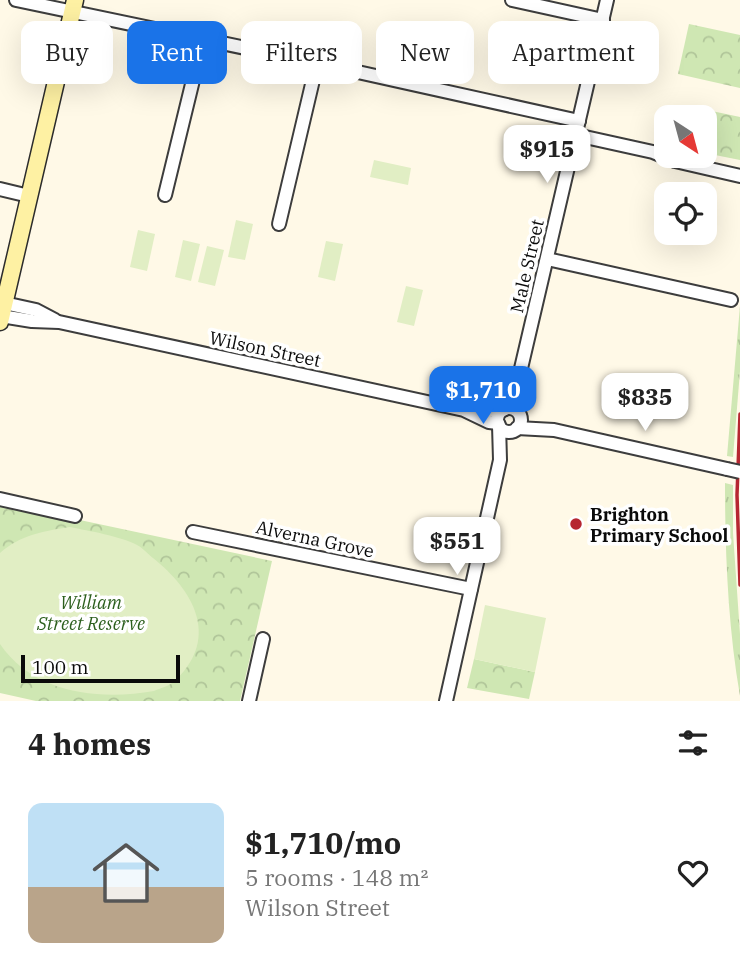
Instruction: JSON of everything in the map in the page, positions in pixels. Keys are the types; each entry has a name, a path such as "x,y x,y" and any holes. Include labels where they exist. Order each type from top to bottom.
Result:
{"street":[{"path":"16,0 74,6 133,21"},
{"path":"512,0 603,20"},
{"name":"Male Street","path":"504,410 519,377 607,0"},
{"path":"2,314 74,6"},
{"path":"362,73 579,121"},
{"path":"165,195 192,84"},
{"path":"279,224 312,84"},
{"path":"576,135 653,152 675,161 740,176"},
{"path":"0,189 29,196"},
{"path":"547,259 731,300"},
{"name":"Wilson Street","path":"2,314 36,310 58,321 464,410 504,410"},
{"name":"Male Street","path":"446,701 500,460 518,422 519,377"},
{"path":"518,422 513,409 504,410 498,416 499,424 504,430 518,422 734,470"},
{"name":"Wilson Street","path":"464,410 499,424"},
{"name":"Male Street","path":"499,424 500,460"},
{"path":"0,499 75,516"},
{"name":"Alverna Grove","path":"193,532 471,590"},
{"path":"249,701 263,639"}],"green space":[{"path":"689,24 740,35 740,88 678,74"},
{"path":"718,112 740,117 740,160 718,156"},
{"path":"374,160 411,168 408,185 370,177"},
{"path":"236,220 253,224 245,260 228,257"},
{"path":"138,230 155,234 147,271 130,267"},
{"path":"183,240 200,244 191,281 175,277"},
{"path":"326,241 343,244 335,281 318,277"},
{"path":"207,246 224,250 215,286 198,282"},
{"path":"406,286 423,290 414,326 397,322"},
{"path":"740,306 740,371 733,457 727,456"},
{"path":"725,483 733,485 740,696 728,590"},
{"name":"William Street Reserve","path":"0,503 272,561 240,701 36,701 0,693"},
{"name":"William Street Reserve","path":"70,527 113,536 139,546 180,584 190,599 199,630 197,646 190,663 172,683 154,691 133,694 111,695 69,690 30,673 0,644 0,553 24,538"},
{"path":"485,605 546,618 535,672 474,659"},
{"path":"474,659 535,672 529,699 467,688"}],"railway":[{"path":"740,414 737,495 740,585"}],"place":[{"name":"Brighton Primary School","path":"576,524"}]}
